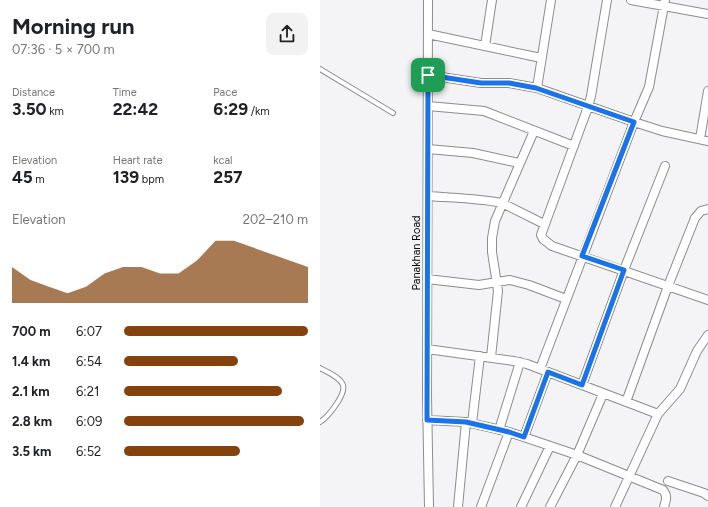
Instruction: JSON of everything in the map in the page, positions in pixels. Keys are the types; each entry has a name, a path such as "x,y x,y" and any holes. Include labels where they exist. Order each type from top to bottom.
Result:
{"street":[{"name":"Panakhan Road","path":"428,0 427,420 430,507"},
{"path":"485,46 492,0"},
{"path":"536,88 551,0"},
{"path":"607,0 588,107 541,235 543,240 547,243 708,300"},
{"path":"631,0 664,3 708,14"},
{"path":"524,437 566,299 634,122 649,87 664,3"},
{"path":"428,34 542,58"},
{"path":"428,75 481,83 509,83 536,88 662,131 704,140 708,91"},
{"path":"428,106 484,111 574,146"},
{"path":"491,357 498,291 498,281 492,252 492,238 495,221 534,131"},
{"path":"428,149 473,153 519,163"},
{"path":"582,385 624,270 665,166"},
{"path":"428,196 478,199 502,203 544,224"},
{"path":"626,402 668,286 695,218 701,211 708,209"},
{"path":"427,279 479,285 510,280 566,299"},
{"path":"614,507 630,476 658,414 680,389 697,350 708,335"},
{"path":"427,349 520,362 658,414"},
{"path":"458,507 469,423 480,356"},
{"path":"499,430 520,362"},
{"path":"550,507 577,455 603,394"},
{"path":"427,420 469,423 509,432 577,455 663,490 666,493 667,498 664,507"},
{"path":"482,507 509,432"},
{"path":"521,507 550,446"},
{"path":"668,481 704,493 708,496"}],"lane":[{"path":"320,69 393,113"},
{"path":"320,368 339,380 343,389 342,394 333,409 320,422"}],"route":[{"path":"428,75 481,83 521,84 634,122 582,256 624,270 582,385 548,372 524,437 466,422 427,420 428,75"}]}
